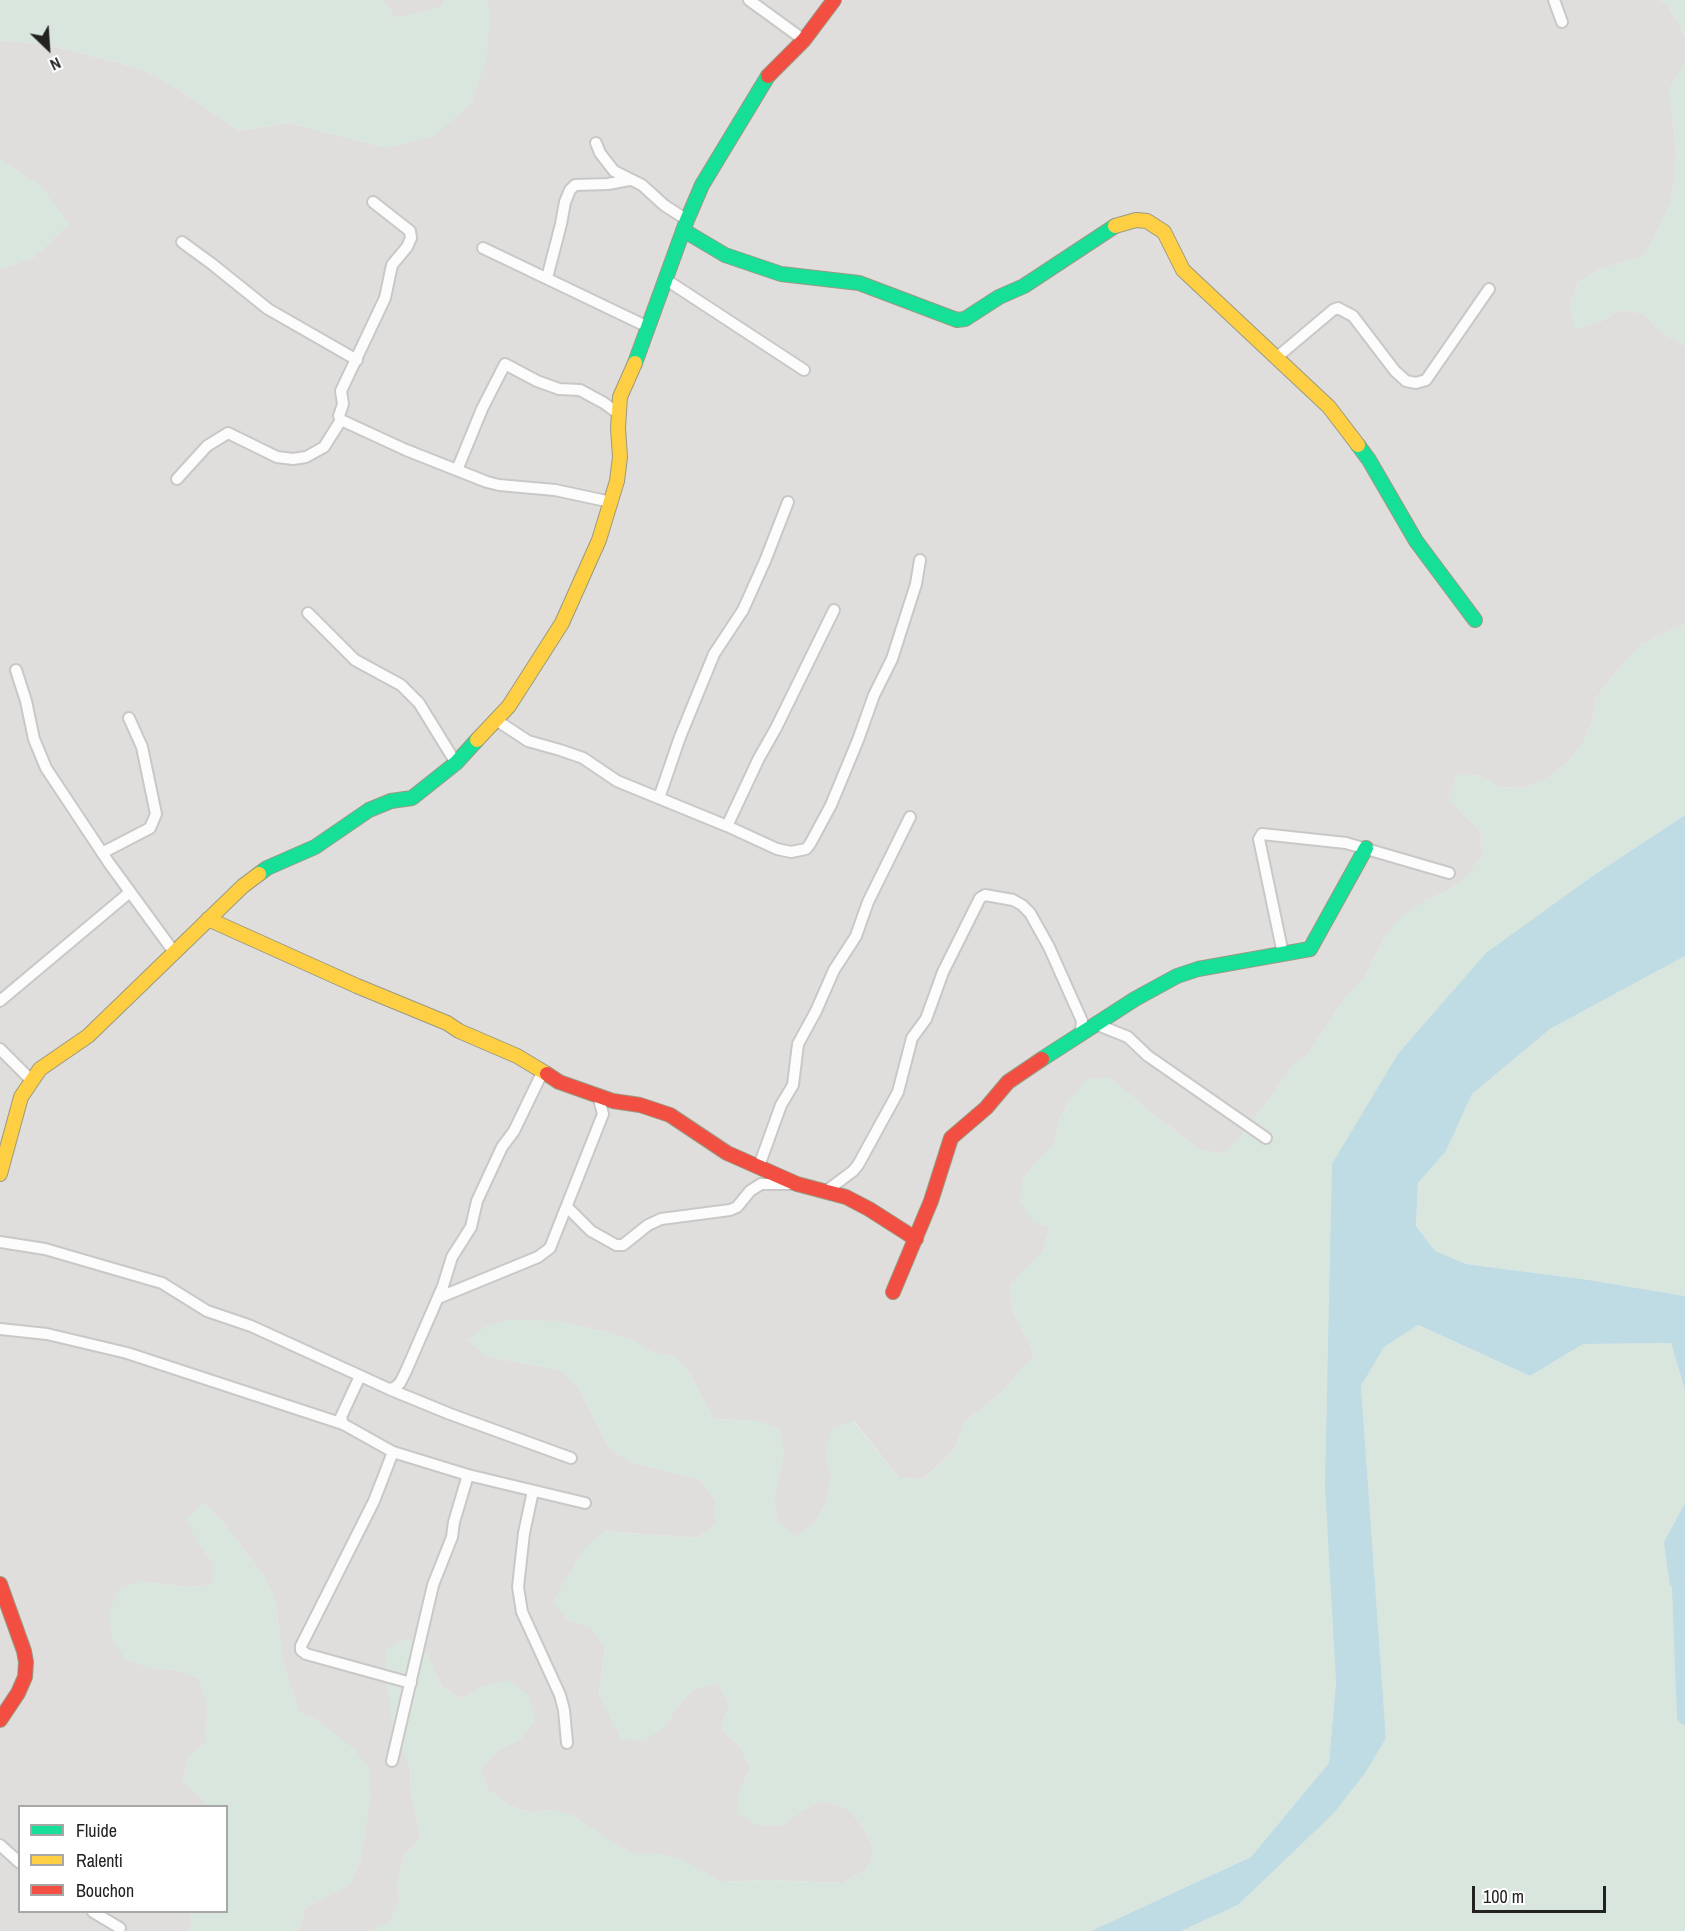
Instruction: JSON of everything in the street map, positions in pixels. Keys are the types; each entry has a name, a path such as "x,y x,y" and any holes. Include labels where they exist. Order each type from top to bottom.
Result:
{"street":[{"path":"749,0 804,40"},
{"path":"0,1174 21,1097 49,1061 88,1036 227,900 267,868 315,847 369,810 384,803 412,798 456,763 509,706 562,623 599,540 617,481 620,457 620,397 702,185 769,75 804,40 834,0"},
{"path":"1554,0 1562,22"},
{"path":"596,143 600,153 614,171 642,185 685,225 725,255 781,274 859,284 957,320 965,319 999,297 1024,286 1110,228 1141,219 1164,232 1183,270 1329,407 1369,460 1416,541 1475,620"},
{"path":"547,278 565,202 570,190 575,185 608,184 629,180"},
{"path":"177,478 207,446 222,435 233,434 277,457 293,459 306,457 324,447 340,420 343,405 341,391 385,298 392,265 411,238 410,231 373,202"},
{"path":"182,242 268,309 357,360"},
{"path":"483,248 648,327"},
{"path":"665,279 804,370"},
{"path":"1276,358 1338,308 1353,316 1395,371 1406,381 1416,383 1426,380 1489,289"},
{"path":"457,470 482,409 505,364 537,381 559,389 580,390 619,414"},
{"path":"340,420 457,470 499,485 555,490 611,502"},
{"path":"658,798 714,654 743,610 788,502"},
{"path":"496,720 528,741 583,758 617,781 777,849 798,851 806,849 831,806 874,694 892,659 916,584 920,560"},
{"path":"727,826 834,610"},
{"path":"308,614 355,660 401,685 419,703 456,763"},
{"path":"16,670 39,753 46,768 102,853 174,952"},
{"path":"102,853 150,828 156,814 142,747 129,718"},
{"path":"759,1166 781,1104 793,1085 798,1044 834,970 856,936 868,902 910,817"},
{"path":"1283,954 1260,836 1266,833 1346,843 1449,873"},
{"path":"893,1292 931,1201 948,1144 954,1134 987,1108 1008,1082 1020,1072 1135,999 1177,976 1198,969 1310,949 1366,848"},
{"path":"0,1001 130,892"},
{"path":"825,1192 853,1172 898,1092 912,1038 926,1019 943,972 980,898 985,895 1013,900 1030,913 1049,947 1082,1021 1075,1038"},
{"path":"208,919 367,991 447,1023 459,1031 517,1056 560,1083 614,1101 670,1114 727,1153 797,1184 846,1197 916,1239"},
{"path":"1098,1024 1128,1037 1148,1056 1266,1138"},
{"path":"0,1049 32,1081"},
{"path":"389,1389 400,1383 438,1298 452,1257 471,1227 474,1209 498,1156 514,1131 542,1073"},
{"path":"438,1298 546,1252 550,1248 603,1114 598,1095"},
{"path":"567,1207 591,1231 616,1245 623,1245 648,1225 661,1219 730,1210 737,1207 750,1191 761,1184 797,1184"},
{"path":"0,1242 45,1249 162,1283 207,1311 251,1326 389,1389 571,1458"},
{"path":"0,1329 47,1334 128,1353 343,1424 393,1452 468,1475 585,1503"},
{"path":"343,1424 341,1417 360,1376"},
{"path":"393,1452 374,1502 301,1650 306,1654 411,1683"},
{"path":"392,1761 432,1584 452,1537 454,1522 468,1475"},
{"path":"532,1491 524,1533 518,1587 522,1612 560,1695 567,1743"},
{"path":"0,1584 26,1662 25,1677 18,1693 0,1720"},
{"path":"0,1845 18,1861"},
{"path":"96,1913 120,1929"}],"shaded area":[{"path":"0,0 383,0 395,18 439,8 445,0 485,0 490,10 487,57 472,103 434,136 387,148 289,123 239,131 183,92 142,69 45,44 0,40"},
{"path":"383,0 445,0 440,8 395,18"},
{"path":"485,0 1661,0 1669,7 1685,36 1685,62 1669,90 1677,155 1671,202 1645,255 1599,270 1578,282 1570,304 1598,323 1619,310 1643,313 1659,330 1685,346 1685,624 1642,644 1609,680 1596,699 1592,723 1582,745 1567,763 1548,778 1524,788 1500,787 1479,775 1448,798 1481,832 1482,856 1467,876 1448,891 1426,900 1386,936 1364,979 1347,995 1307,1056 1296,1062 1241,1137 1224,1154 1201,1150 1145,1108 1109,1077 1071,1098 1060,1119 1054,1143 1023,1178 1050,1228 1043,1251 1010,1285 1013,1312 1035,1354 1003,1391 965,1422 954,1451 923,1479 899,1478 854,1421 826,1452 831,1477 827,1501 815,1522 796,1537 777,1522 774,1498 784,1453 759,1421 714,1419 691,1376 676,1357 652,1352 630,1339 558,1321 468,1340 486,1356 559,1370 577,1386 610,1449 631,1462 701,1480 715,1500 716,1523 698,1538 604,1531 567,1620 591,1627 605,1647 599,1696 664,1727 677,1707 694,1689 718,1683 729,1706 722,1730 740,1747 751,1768 740,1790 782,1826 801,1811 823,1801 846,1808 863,1826 874,1848 867,1870 842,1883 768,1880 722,1882 680,1859 657,1853 633,1853 549,1810 534,1813 510,1806 488,1790 481,1769 498,1750 521,1739 484,1686 462,1699 442,1687 427,1653 392,1721 410,1768 411,1792 421,1838 405,1855 398,1878 399,1901 389,1924 368,1931 298,1931 305,1908 349,1885 360,1863 371,1792 317,1720 300,1713 284,1668 275,1598 264,1576 220,1519 203,1503 198,1543 213,1562 213,1585 188,1587 139,1581 150,1668 176,1670 199,1678 207,1703 206,1742 189,1757 183,1780 207,1805 18,1805 18,1913 190,1913 191,1925 187,1931 0,1931 0,269 35,257 41,186 0,160 0,40 45,44 142,69 183,92 239,131 289,123 387,148 490,10"},
{"path":"1661,0 1685,0 1685,36 1669,7"},
{"path":"1685,62 1685,346 1659,330 1643,313 1619,310 1598,323 1574,329 1570,304 1578,282 1599,270 1645,255 1671,202 1677,155 1669,90"},
{"path":"0,160 41,186 69,224 35,257 0,269"},
{"path":"1685,624 1685,815 1597,873 1332,1164 1330,1309 1336,1681 1329,1763 1251,1857 1091,1931 368,1931 389,1923 399,1901 398,1878 405,1855 421,1838 411,1792 410,1768 392,1721 385,1673 386,1649 407,1638 427,1653 442,1687 462,1699 483,1686 509,1680 528,1695 536,1719 521,1739 498,1750 481,1769 488,1790 510,1806 534,1813 549,1810 573,1815 612,1842 633,1853 657,1853 681,1859 722,1882 768,1880 842,1883 867,1870 874,1848 863,1826 846,1808 823,1801 801,1811 782,1826 758,1825 736,1813 740,1790 751,1768 740,1747 722,1730 729,1706 718,1683 694,1689 677,1707 664,1727 644,1741 621,1739 599,1696 605,1647 591,1627 567,1620 553,1601 584,1548 604,1531 698,1538 716,1523 715,1500 701,1480 631,1462 610,1449 577,1386 559,1370 486,1356 468,1341 487,1325 511,1320 558,1321 630,1339 653,1352 676,1357 691,1376 714,1419 759,1421 780,1429 784,1453 774,1498 777,1522 796,1536 815,1522 827,1501 831,1477 826,1452 831,1429 853,1421 899,1478 924,1479 954,1451 965,1422 1003,1391 1035,1354 1012,1312 1010,1285 1043,1251 1050,1228 1033,1222 1020,1201 1023,1178 1054,1143 1060,1119 1071,1098 1087,1079 1109,1077 1145,1108 1201,1150 1224,1154 1241,1137 1296,1062 1307,1056 1347,995 1364,979 1386,936 1400,917 1426,900 1448,891 1467,875 1482,856 1481,832 1448,798 1457,775 1479,775 1500,787 1524,788 1548,778 1567,763 1582,745 1592,723 1596,699 1609,680 1642,644"},
{"path":"1685,956 1685,1296 1589,1280 1466,1264 1435,1251 1416,1226 1418,1183 1446,1151 1472,1094 1550,1029"},
{"path":"1417,1325 1530,1376 1583,1344 1671,1343 1685,1390 1685,1503 1664,1542 1685,1589 1685,1931 1181,1931 1238,1905 1333,1814 1386,1738 1361,1386 1384,1347"},
{"path":"203,1503 220,1519 264,1576 275,1598 284,1668 300,1713 317,1720 354,1749 369,1768 371,1792 360,1863 349,1885 305,1908 298,1931 187,1931 191,1925 190,1913 228,1913 228,1805 207,1805 183,1780 189,1757 206,1742 207,1703 199,1678 176,1670 150,1668 126,1660 112,1639 109,1615 117,1591 139,1581 188,1587 212,1585 213,1562 198,1543 186,1520"}],"water":[{"path":"1685,815 1685,956 1550,1029 1472,1094 1446,1151 1418,1183 1416,1226 1435,1251 1466,1264 1589,1280 1685,1296 1685,1390 1671,1343 1583,1344 1530,1376 1418,1325 1384,1347 1361,1386 1386,1738 1365,1773 1333,1814 1238,1905 1181,1931 1091,1931 1251,1857 1329,1763 1336,1681 1325,1486 1332,1164 1398,1054 1486,953 1597,873"},
{"path":"1685,1503 1685,1589 1670,1586 1664,1542"}],"waterway":[{"path":"1680,1588 1685,1717"}],"traffic: fast":[{"path":"635,363 702,185 768,76"},
{"path":"683,230 725,255 781,274 859,283 957,320 965,319 999,297 1024,286 1115,226"},
{"path":"1358,445 1416,541 1475,620"},
{"path":"259,874 267,868 315,847 369,810 391,801 412,798 456,763 477,740"},
{"path":"1042,1059 1135,999 1177,976 1198,969 1310,949 1366,848"}],"traffic: slow":[{"path":"1115,226 1136,220 1147,221 1164,232 1183,270 1329,407 1358,445"},
{"path":"477,740 509,706 562,623 599,540 617,481 620,457 618,428 620,397 635,363"},
{"path":"0,1174 21,1097 40,1069 88,1036 243,886 259,874"},
{"path":"208,919 357,986 447,1023 459,1031 517,1056 547,1074"}],"traffic: jam":[{"path":"768,76 804,40 834,0"},
{"path":"893,1292 931,1201 951,1138 986,1108 1008,1082 1042,1059"},
{"path":"547,1074 559,1082 613,1101 640,1105 670,1115 727,1153 797,1184 846,1197 916,1239"},
{"path":"0,1584 26,1662 25,1677 18,1693 0,1720"}]}
